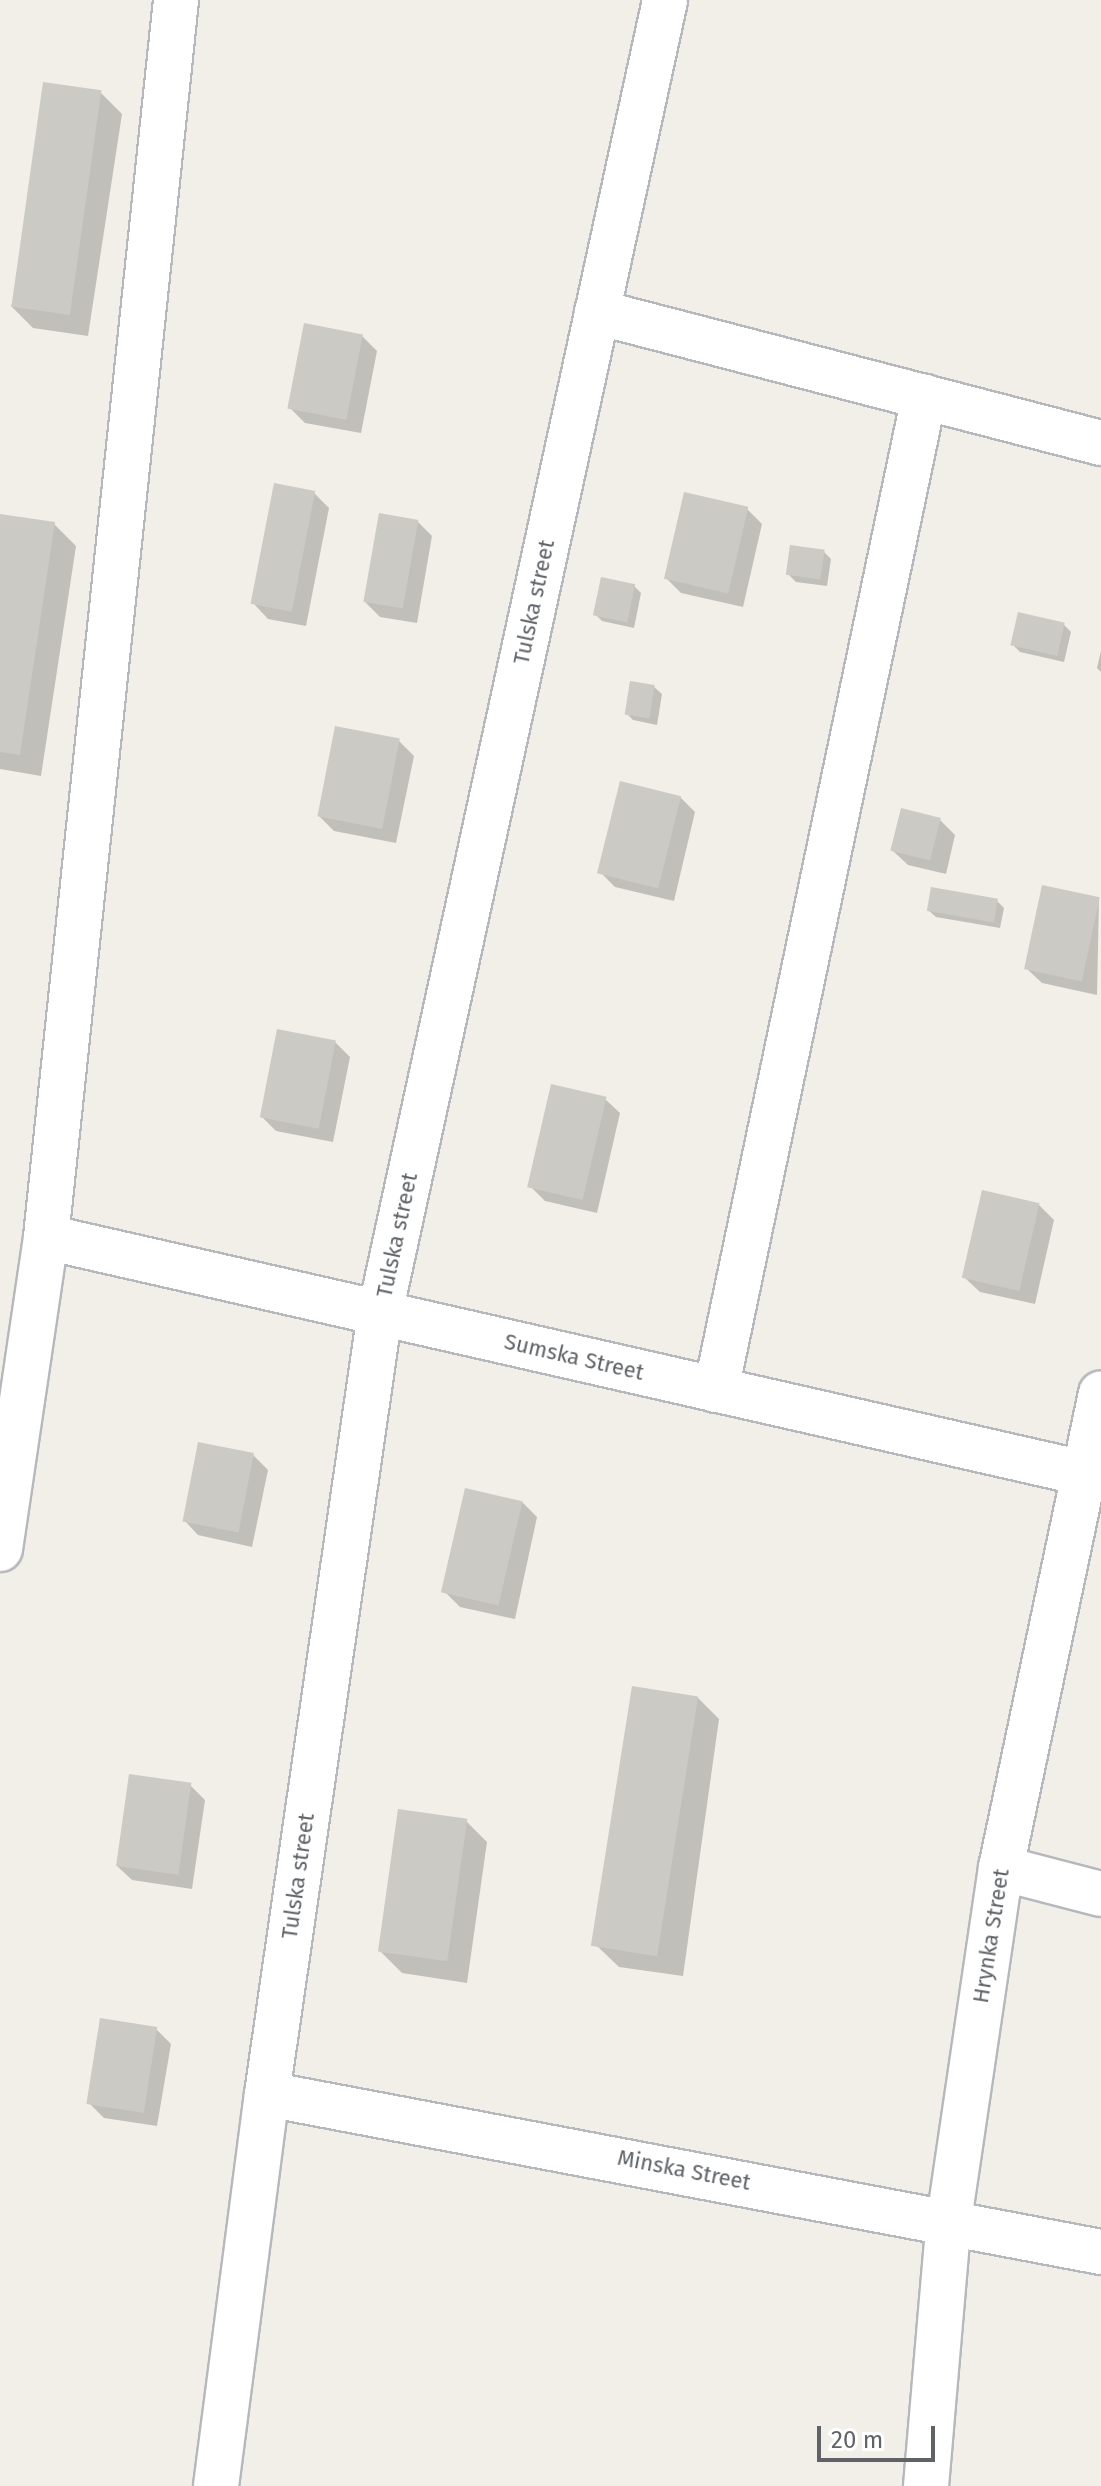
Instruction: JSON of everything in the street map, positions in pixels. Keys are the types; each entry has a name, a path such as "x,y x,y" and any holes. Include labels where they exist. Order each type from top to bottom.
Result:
{"street":[{"path":"0,1549 46,1237 176,0"},
{"name":"Tulska street","path":"216,2486 267,2094 380,1313 665,0"},
{"path":"597,312 1101,443"},
{"path":"716,1390 924,397"},
{"name":"Sumska Street","path":"46,1237 1092,1475"},
{"name":"Hrynka Street","path":"926,2486 949,2220 1001,1868 1092,1475 1101,1393"},
{"path":"1001,1868 1101,1894"},
{"name":"Minska Street","path":"267,2094 949,2220 1101,2252"}],"building":[{"path":"43,82 101,90 70,315 11,307"},
{"path":"304,323 363,334 346,420 287,408"},
{"path":"274,483 315,491 292,612 251,604"},
{"path":"684,492 748,507 728,594 664,579"},
{"path":"379,513 418,520 403,609 363,602"},
{"path":"0,514 55,522 20,755 0,752"},
{"path":"790,545 825,550 820,580 786,575"},
{"path":"601,577 635,584 627,622 593,615"},
{"path":"1018,612 1065,623 1057,656 1010,645"},
{"path":"630,681 655,685 649,718 625,715"},
{"path":"335,726 400,739 382,829 317,816"},
{"path":"620,781 681,796 658,888 597,873"},
{"path":"901,808 941,818 930,861 890,851"},
{"path":"1042,885 1100,897 1082,981 1024,969"},
{"path":"931,887 998,899 994,922 927,911"},
{"path":"277,1029 336,1040 319,1129 260,1117"},
{"path":"551,1084 607,1097 583,1200 527,1187"},
{"path":"982,1190 1039,1203 1019,1291 962,1278"},
{"path":"198,1442 254,1453 238,1532 183,1522"},
{"path":"465,1488 522,1501 498,1606 441,1592"},
{"path":"632,1686 698,1696 657,1956 591,1946"},
{"path":"129,1774 191,1783 178,1875 116,1866"},
{"path":"398,1809 467,1819 447,1961 378,1952"},
{"path":"100,2018 157,2027 144,2113 86,2104"}]}
